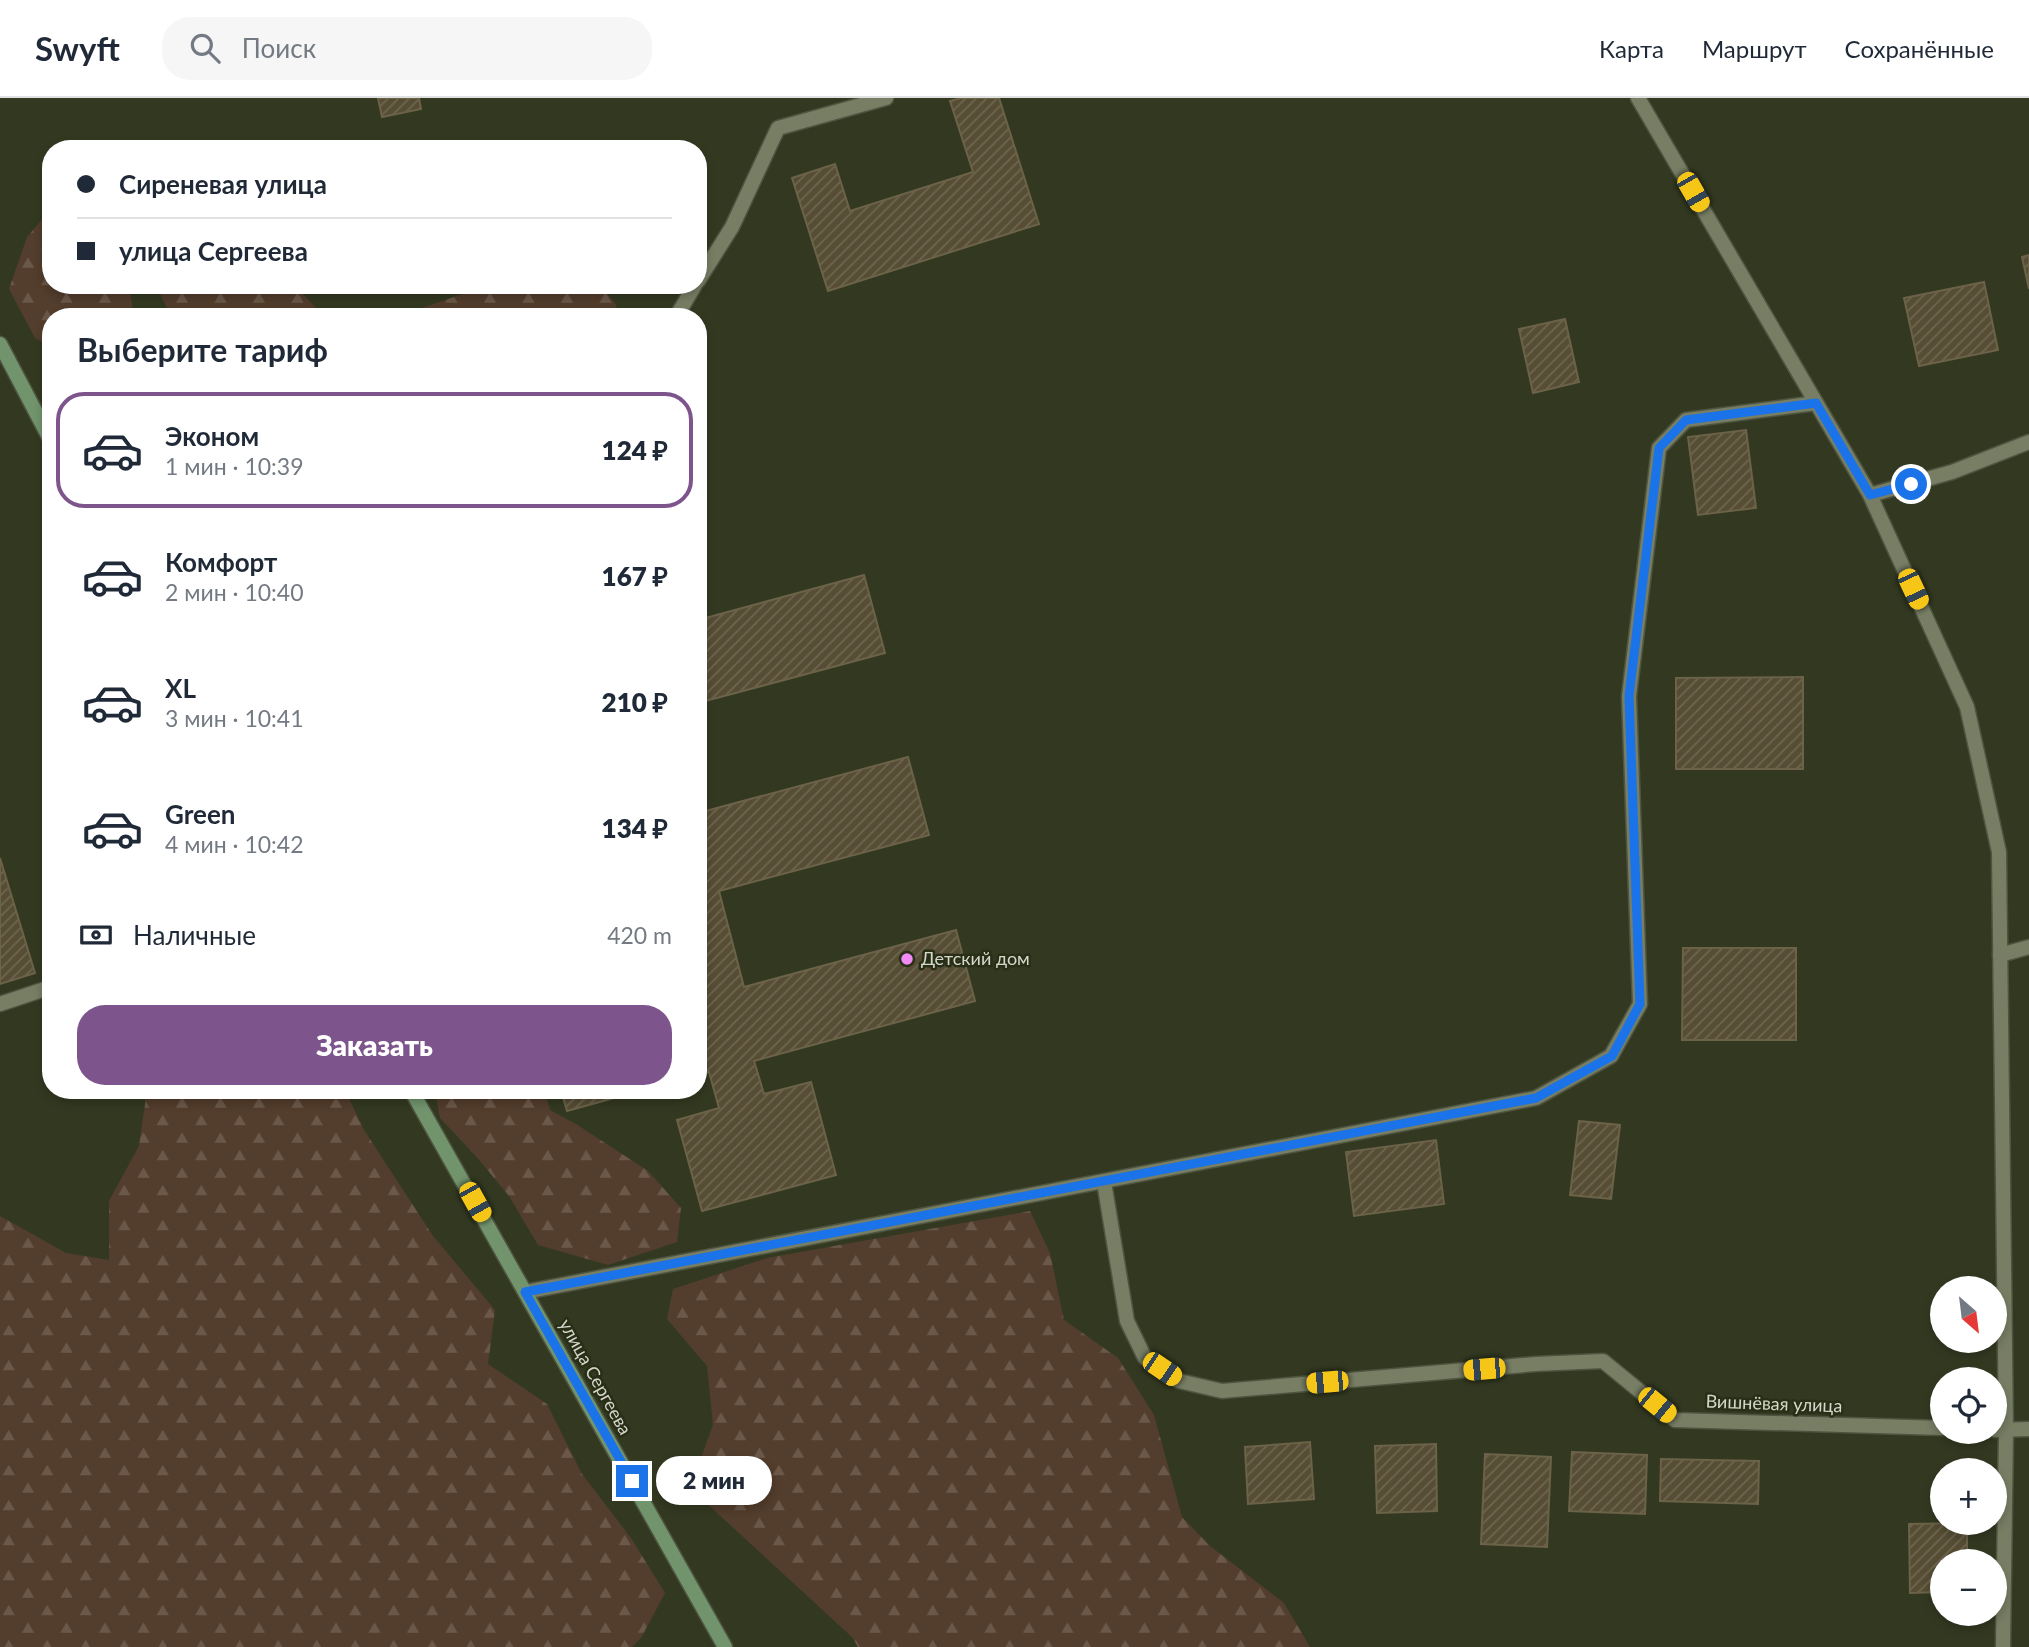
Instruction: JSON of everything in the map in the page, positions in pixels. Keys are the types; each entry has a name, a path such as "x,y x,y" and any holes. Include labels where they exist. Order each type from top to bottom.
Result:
{"main road":[{"path":"0,344 42,423"},
{"name":"улица Сергеева","path":"416,1099 725,1647"}],"street":[{"path":"707,267 732,227 778,128 886,98"},
{"path":"1638,98 1870,495 1967,707 1999,852 2000,1367"},
{"path":"525,1292 1536,1098 1612,1056 1640,1004 1629,696 1659,448 1686,420 1816,403"},
{"path":"1870,495 1952,472 2029,442"},
{"path":"2000,955 2029,947"},
{"path":"0,1003 42,990"},
{"name":"Вишнёвая улица","path":"1104,1182 1128,1321 1145,1358 1180,1381 1222,1391 1523,1365 1603,1361 1675,1420 1930,1429"},
{"path":"2007,1430 2029,1429"},
{"path":"2000,1444 2003,1647"}],"green space":[{"path":"42,220 42,294 130,294 133,308 42,308 42,342 35,338 9,289 27,237"},
{"path":"160,294 303,294 316,308 167,308"},
{"path":"462,294 607,294 617,308 422,308"},
{"path":"146,1099 349,1099 364,1130 433,1236 495,1310 488,1364 547,1404 582,1474 631,1538 665,1593 641,1638 632,1647 0,1647 0,1216 66,1253 109,1260 109,1201 139,1146"},
{"path":"437,1099 547,1099 550,1110 648,1171 681,1208 677,1242 608,1265 538,1245 509,1196 440,1118"},
{"path":"1030,1211 1050,1253 1064,1320 1118,1358 1154,1415 1182,1517 1210,1546 1284,1603 1310,1647 858,1647 852,1637 690,1488 713,1425 707,1366 667,1319 673,1289 767,1258"}],"building":[{"path":"378,98 419,98 421,109 382,117"},
{"path":"961,98 999,98 1039,224 828,291 792,178 835,164 850,211 973,172 950,101"},
{"path":"2029,255 2029,289 2022,257"},
{"path":"1984,282 1998,350 1919,366 1904,298"},
{"path":"1565,319 1579,382 1533,393 1519,329"},
{"path":"1746,430 1756,508 1698,515 1688,437"},
{"path":"864,575 885,653 707,701 707,618"},
{"path":"1803,677 1803,769 1676,769 1676,678"},
{"name":"Детский дом","path":"908,757 929,835 719,891 744,987 956,930 975,1001 754,1061 764,1094 811,1082 836,1175 702,1211 677,1120 719,1108 707,1073 707,811"},
{"path":"0,858 35,973 0,984"},
{"path":"1683,948 1796,948 1796,1040 1682,1040"},
{"path":"564,1099 610,1099 567,1111"},
{"path":"1579,1121 1620,1125 1611,1199 1570,1195"},
{"path":"1436,1140 1444,1204 1354,1216 1346,1152"},
{"path":"1310,1442 1314,1499 1248,1504 1245,1447"},
{"path":"1436,1444 1437,1511 1377,1513 1375,1446"},
{"path":"1572,1452 1647,1455 1645,1514 1569,1511"},
{"path":"1485,1454 1551,1457 1547,1547 1481,1544"},
{"path":"1661,1459 1759,1461 1758,1504 1660,1501"},
{"path":"1909,1524 1930,1524 1930,1535 1967,1535 1967,1549 1930,1549 1930,1592 1910,1593"}],"place":[{"name":"Детский дом","path":"907,959"}],"route":[{"path":"632,1481 525,1292 1536,1098 1612,1056 1640,1004 1629,696 1659,448 1686,420 1816,403 1870,495 1911,484"}]}
